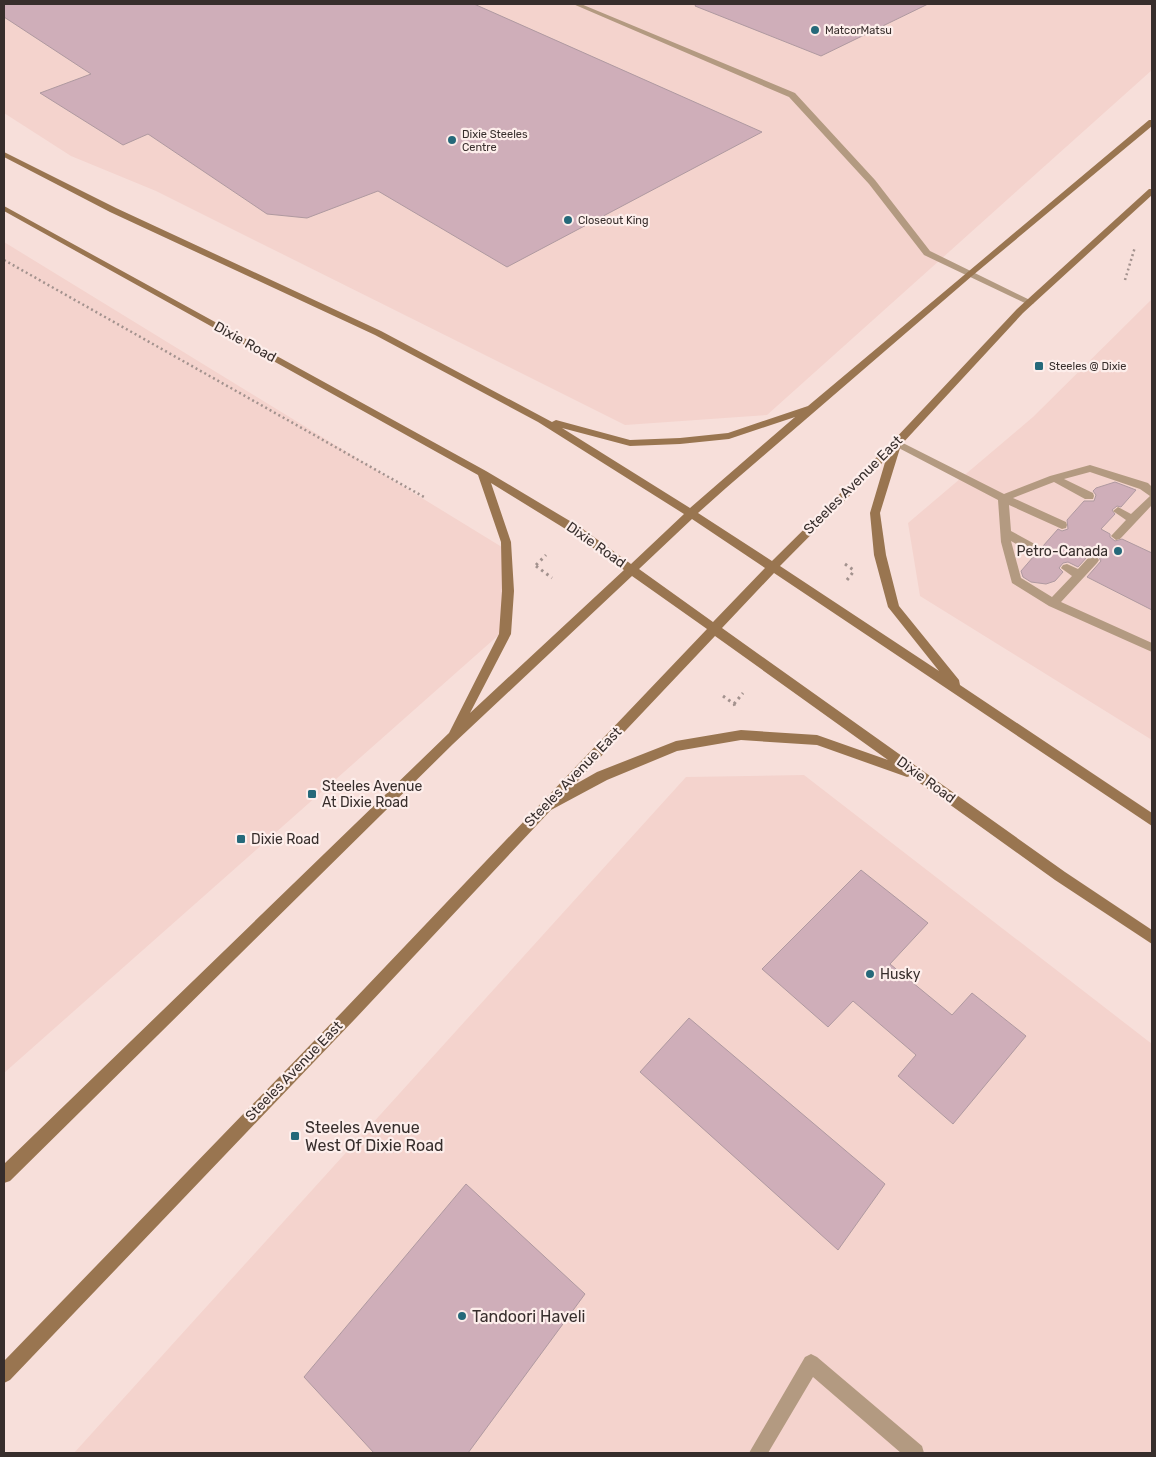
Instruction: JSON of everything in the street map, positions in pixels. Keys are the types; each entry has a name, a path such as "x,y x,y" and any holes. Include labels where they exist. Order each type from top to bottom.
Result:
{"main road":[{"path":"4,1175 449,740 722,485 816,407 969,274 1152,122"},
{"path":"4,154 113,210 378,333 542,420 773,568 1152,820"},
{"name":"Steeles Avenue East","path":"4,1374 350,1014 714,628 897,442 1020,310 1152,192"},
{"name":"Dixie Road","path":"4,208 482,472 576,530 1060,876 1152,938"},
{"path":"542,420 630,442 680,441 729,436 816,407"},
{"path":"897,442 876,514 880,556 894,607 962,693"},
{"path":"449,740 504,634 508,590 506,542 482,472"},
{"path":"539,813 602,776 676,746 741,735 817,740 921,776"}],"lane":[{"path":"576,4 792,95 866,175 926,253 1030,302"},
{"path":"897,442 1003,498 1062,526"},
{"path":"1003,498 1054,478 1090,468 1149,489"},
{"path":"1054,478 1089,496"},
{"path":"1003,498 1005,533 1016,580 1053,603 1152,648"},
{"path":"1116,536 1152,499"},
{"path":"1118,511 1133,519"},
{"path":"1005,533 1038,551"},
{"path":"1053,603 1093,560"},
{"path":"1067,568 1080,575"},
{"path":"758,1453 811,1363 915,1453"}],"path":[{"path":"1125,280 1135,247"},
{"path":"4,260 424,497"},
{"path":"546,555 535,566 552,578"},
{"path":"845,564 855,570 847,580"},
{"path":"723,696 734,704 743,693"}],"shaded area":[{"path":"4,4 1152,4 1152,70 767,415 625,425 156,191 71,156 4,113"},
{"path":"4,242 510,552 510,625 4,1073"},
{"path":"1152,299 1152,740 920,596 908,523 1033,417"},
{"path":"804,775 1152,1044 1152,1453 74,1453 686,777"}],"building":[{"name":"Dixie Steeles Centre","path":"4,4 474,4 762,132 507,267 378,191 307,218 267,214 148,134 123,145 40,93 91,74 4,17"},
{"name":"MatcorMatsu","path":"696,4 928,4 821,56 695,6"},
{"path":"1115,482 1136,490 1121,507 1117,506 1112,510 1115,514 1101,529 1110,534 1110,537 1115,541 1122,539 1152,553 1152,610 1087,577 1101,561 1097,555 1088,556 1078,567 1068,562 1063,563 1059,568 1063,572 1055,581 1046,584 1031,582 1023,577 1021,571 1034,556 1044,555 1046,550 1043,546 1058,529 1062,531 1068,529 1067,520 1084,501 1094,501 1096,495 1093,491 1096,488"},
{"path":"861,870 928,923 890,964 952,1015 972,993 1026,1036 953,1124 898,1076 916,1055 853,1001 828,1027 762,969"},
{"path":"689,1018 885,1184 838,1250 640,1072"},
{"name":"Tandoori Haveli","path":"466,1184 585,1294 468,1453 374,1453 304,1377"}],"place":[{"name":"MatcorMatsu","path":"815,30"},
{"name":"Dixie Steeles Centre","path":"452,140"},
{"name":"Closeout King","path":"568,220"},
{"name":"Steeles @ Dixie","path":"1039,366"},
{"name":"Petro-Canada","path":"1118,551"},
{"name":"Steeles Avenue At Dixie Road","path":"312,794"},
{"name":"Dixie Road","path":"241,839"},
{"name":"Husky","path":"870,974"},
{"name":"Steeles Avenue West Of Dixie Road","path":"295,1136"},
{"name":"Tandoori Haveli","path":"462,1316"}]}
